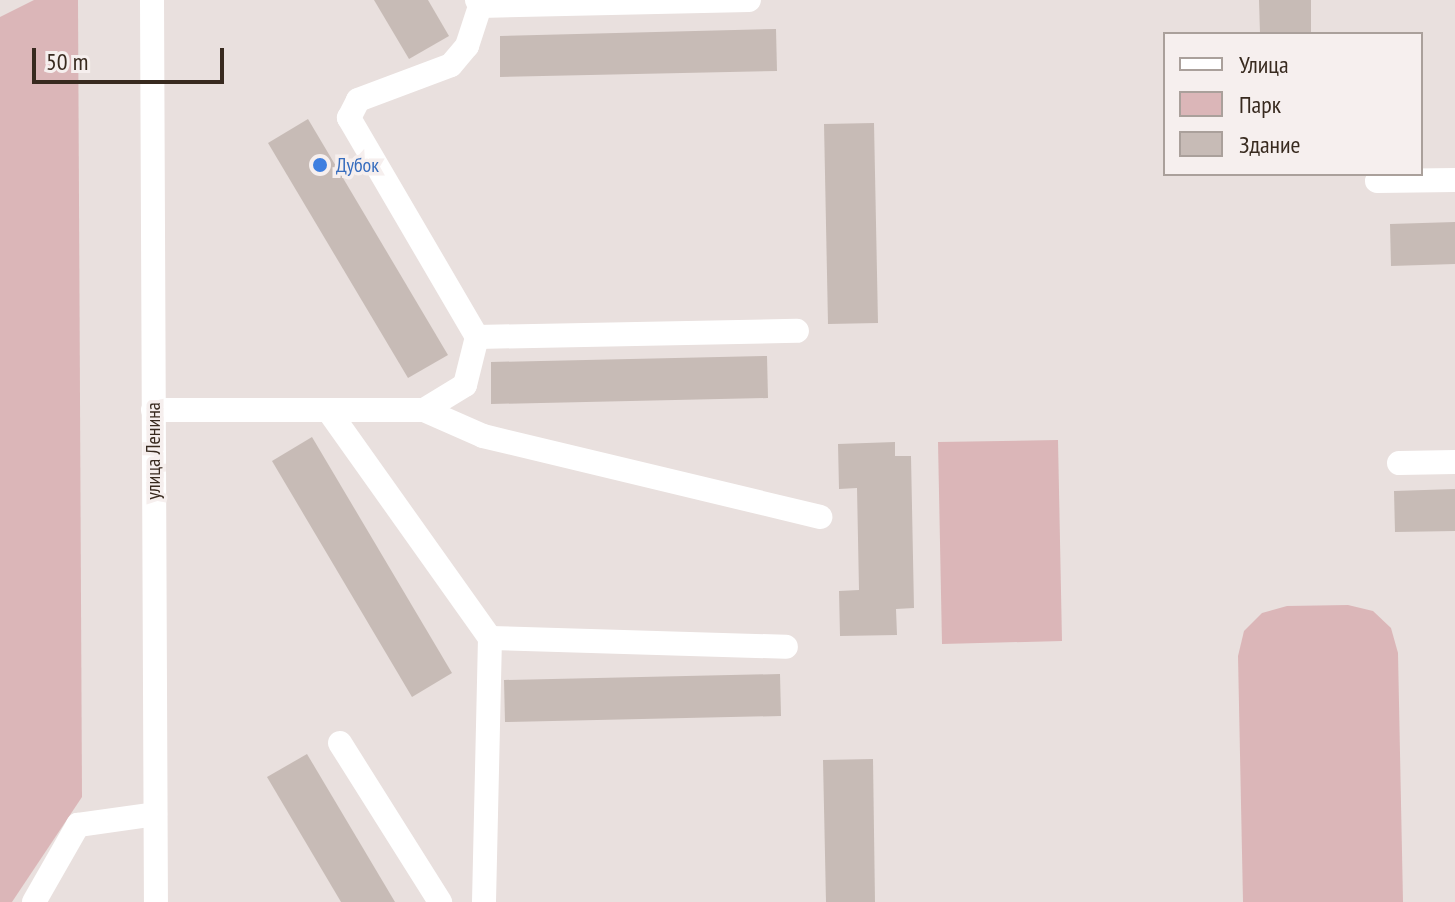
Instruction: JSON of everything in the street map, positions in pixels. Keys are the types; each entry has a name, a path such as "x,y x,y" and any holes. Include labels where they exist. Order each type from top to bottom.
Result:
{"street":[{"name":"улица Ленина","path":"152,0 156,902"},
{"path":"424,410 465,385 477,337 349,118 358,100 451,65 467,46 480,2 749,0"},
{"path":"1377,181 1455,180"},
{"path":"477,337 797,331"},
{"path":"153,410 424,410 483,436 820,517"},
{"path":"328,410 490,638 484,902"},
{"path":"1399,463 1455,462"},
{"path":"490,638 786,647"},
{"path":"340,743 440,902"},
{"path":"34,902 78,825 155,814"}],"green space":[{"path":"34,0 78,0 82,797 12,902 0,902 0,17"},
{"path":"1058,440 1062,641 942,644 938,442"},
{"path":"1348,605 1373,611 1391,628 1398,653 1403,902 1243,902 1238,656 1244,631 1262,613 1287,606"}],"building":[{"path":"374,0 428,0 449,36 409,59"},
{"path":"1259,0 1311,0 1311,32 1260,32"},
{"path":"776,29 777,71 500,77 500,36"},
{"path":"308,119 448,355 408,378 268,143"},
{"path":"874,123 878,323 828,324 824,124"},
{"path":"1455,222 1455,264 1391,266 1390,224"},
{"path":"767,356 768,398 491,404 491,362"},
{"path":"312,437 452,673 412,697 272,461"},
{"path":"895,442 895,456 911,456 914,608 896,609 897,635 840,636 839,591 859,590 857,488 839,489 838,444"},
{"path":"1455,489 1455,531 1395,532 1394,491"},
{"path":"780,674 781,716 505,722 504,680"},
{"path":"307,754 395,902 341,902 267,777"},
{"path":"873,759 875,902 826,902 823,760"}],"place":[{"name":"Дубок","path":"320,165"}]}
